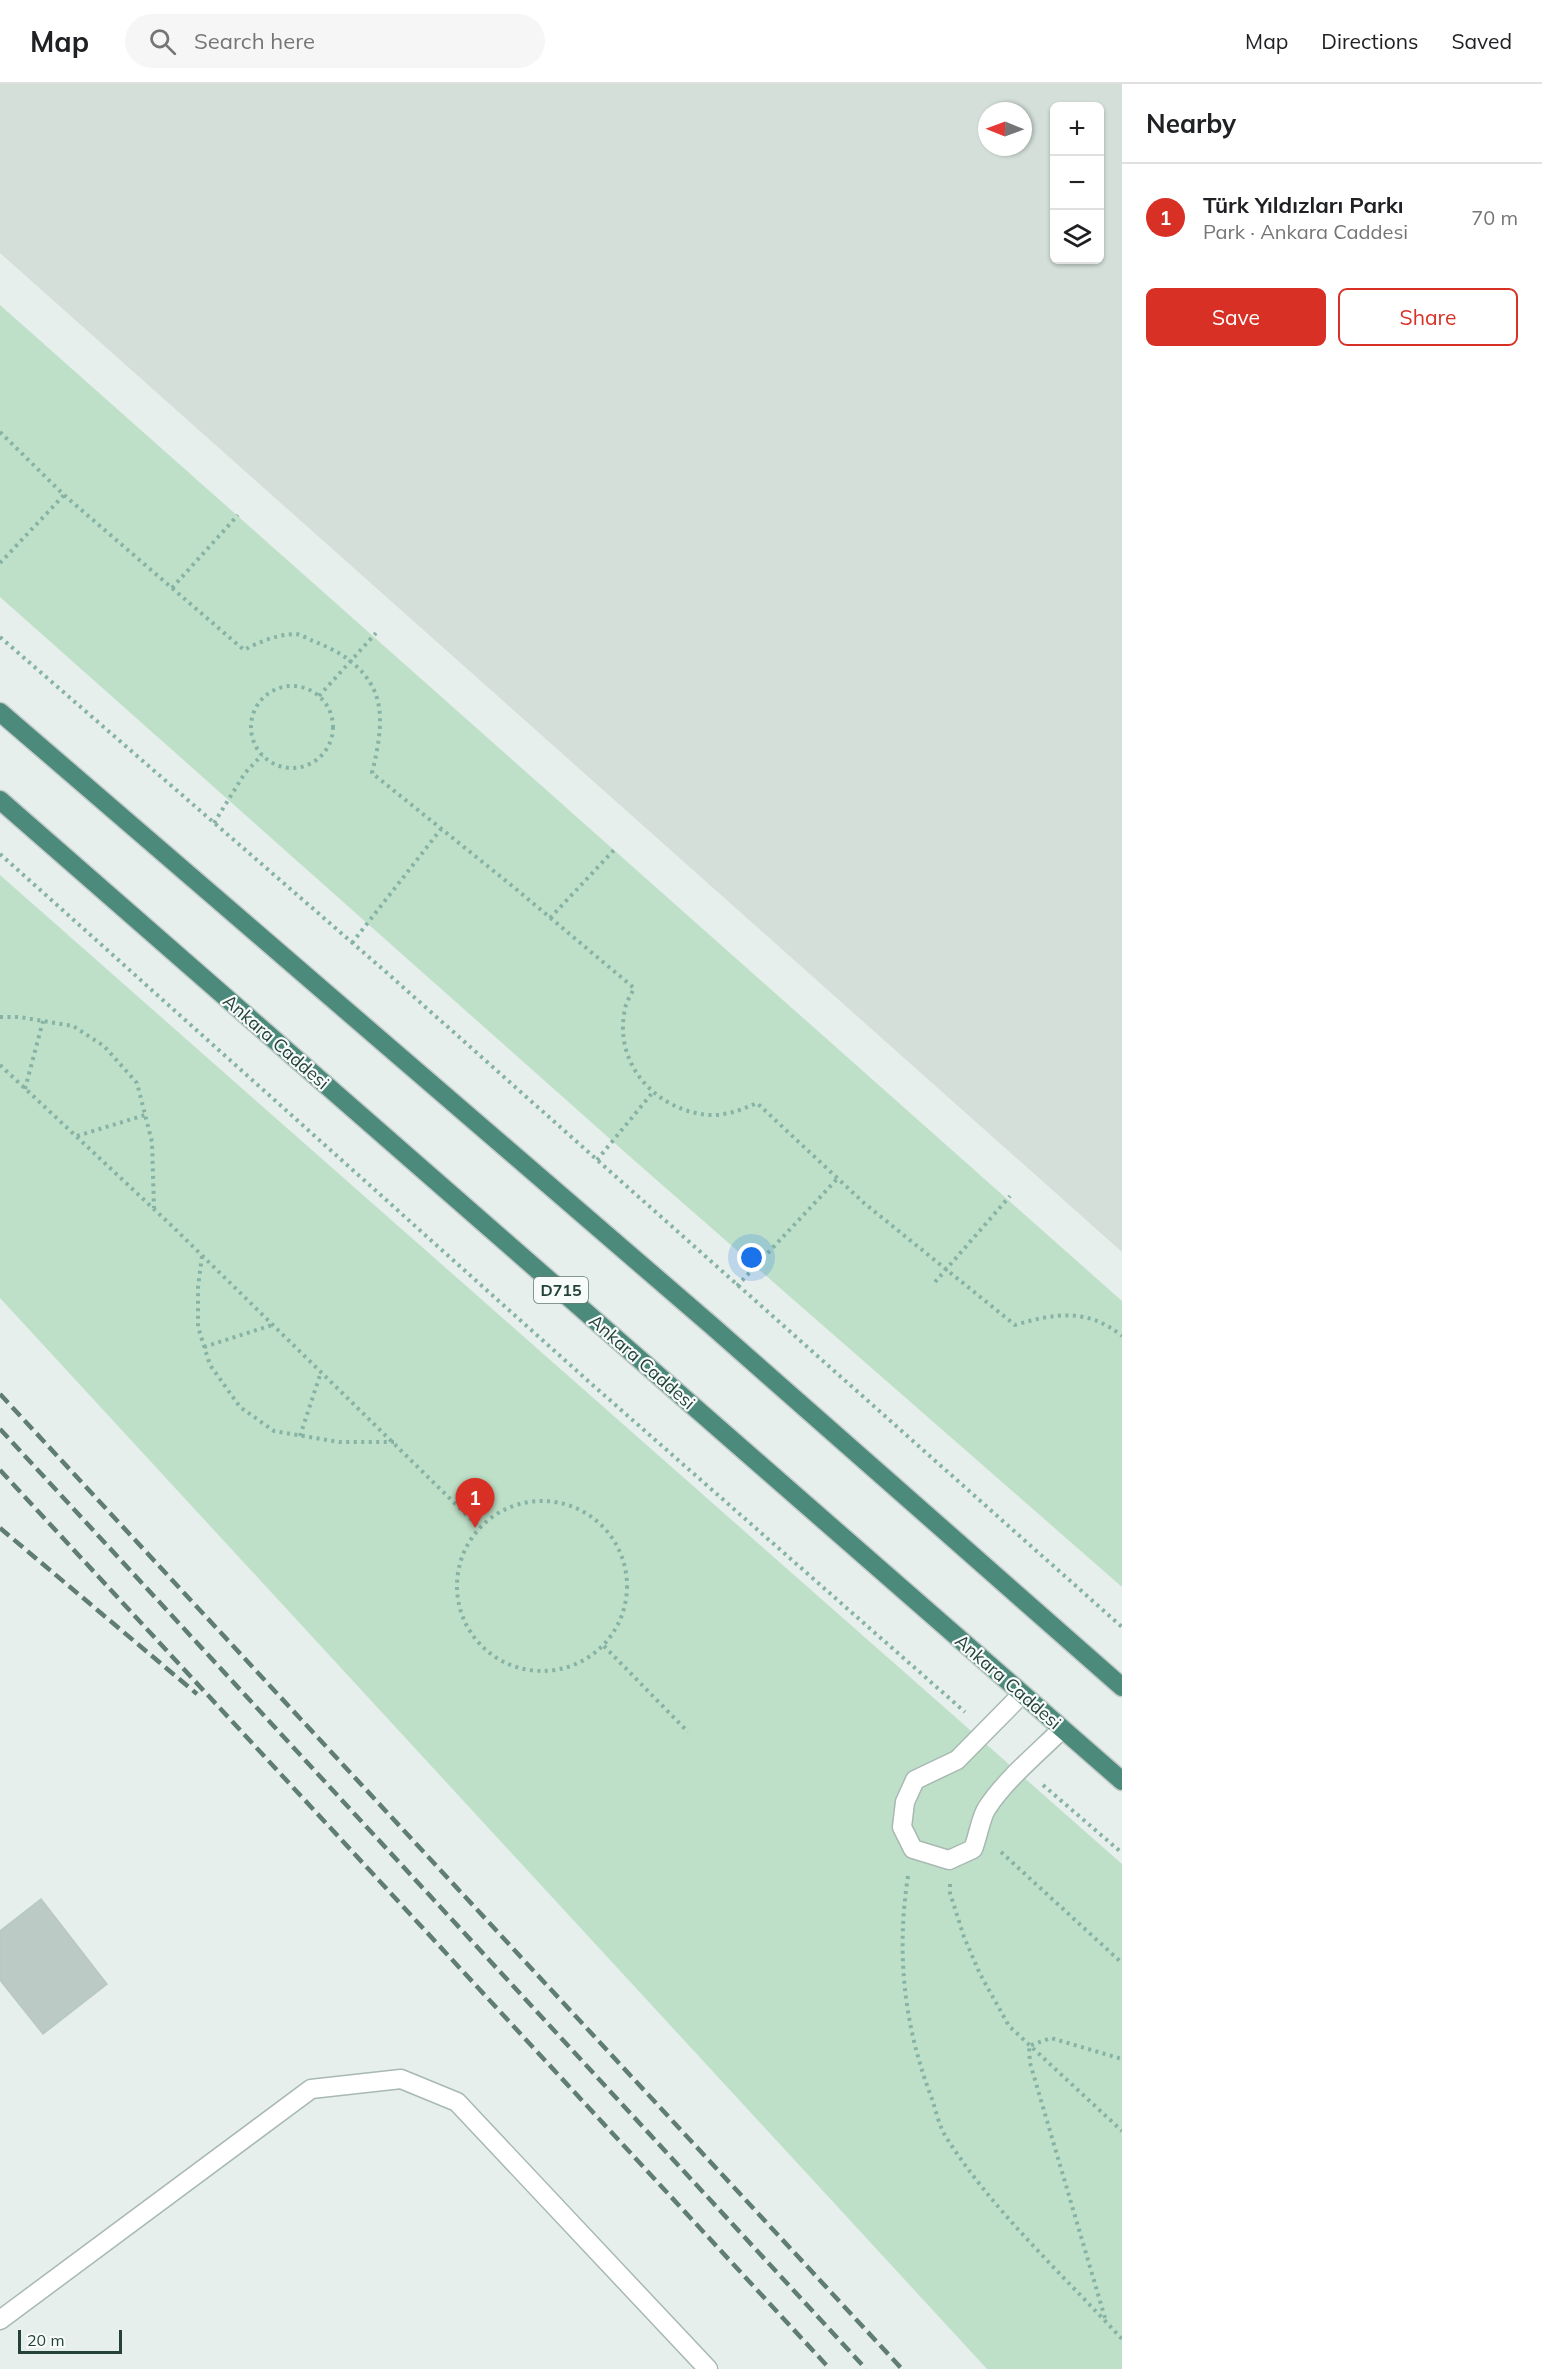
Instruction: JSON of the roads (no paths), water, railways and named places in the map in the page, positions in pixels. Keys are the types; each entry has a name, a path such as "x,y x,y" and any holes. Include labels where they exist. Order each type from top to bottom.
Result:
{"highway":[{"path":"0,712 711,1325 1122,1687"},
{"name":"Ankara Caddesi","path":"0,800 1122,1781"}],"street":[{"path":"1022,1694 957,1760 915,1780 904,1802 902,1827 913,1850 949,1860 974,1849 985,1810 1062,1729"},
{"path":"0,2320 311,2089 401,2079 457,2102 708,2369"}],"railway":[{"path":"0,1394 902,2369"},
{"path":"0,1429 866,2369"},
{"path":"0,1470 830,2369"},
{"path":"0,1528 197,1694"}],"place":[{"name":"Türk Yıldızları Parkı","path":"475,1528"}]}
